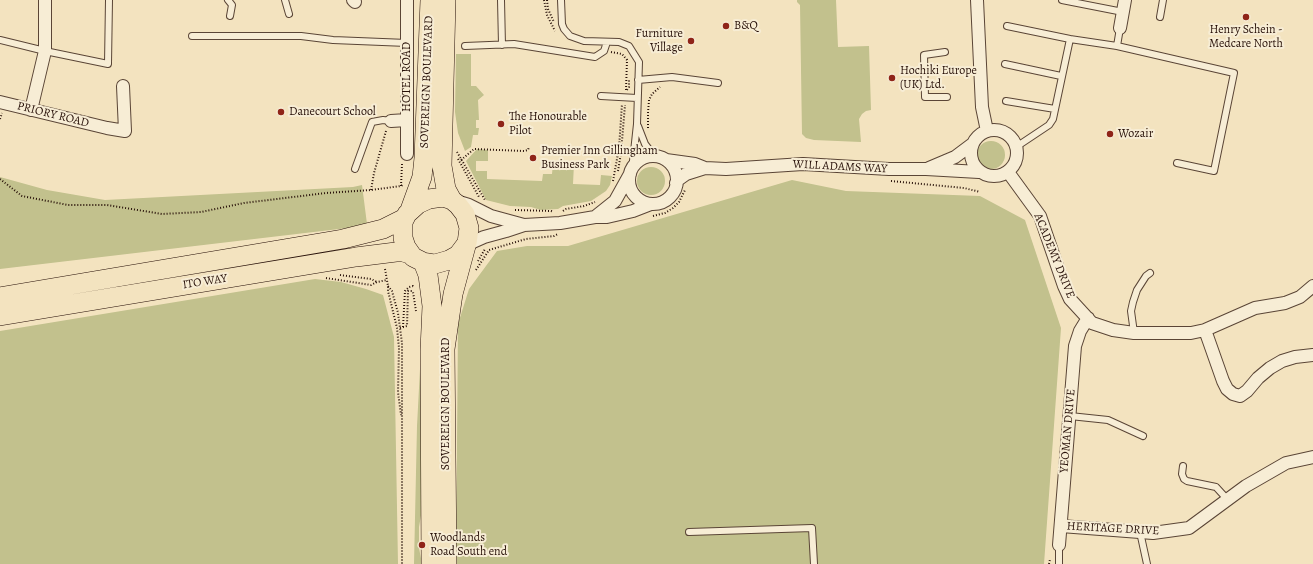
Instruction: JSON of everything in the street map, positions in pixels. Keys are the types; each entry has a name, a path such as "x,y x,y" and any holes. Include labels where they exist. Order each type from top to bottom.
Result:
{"main road":[{"name":"SOVEREIGN BOULEVARD","path":"407,214 420,184 424,158 430,0"},
{"name":"SOVEREIGN BOULEVARD","path":"446,0 442,166 446,189 452,200"},
{"path":"443,197 452,200 463,210 468,222 469,231 466,245 458,254 446,261 435,264 417,258 403,238 402,227 407,214 418,204 431,199 443,197"},
{"name":"ITO WAY","path":"0,297 343,239 376,232 392,225 407,214"},
{"name":"SOVEREIGN BOULEVARD","path":"447,564 445,348 452,294 466,245"},
{"name":"ITO WAY","path":"0,316 356,257 403,252 417,258"},
{"name":"SOVEREIGN BOULEVARD","path":"417,258 428,275 432,306 430,350 431,564"}],"street":[{"path":"32,110 46,51 45,0"},
{"name":"HOTEL ROAD","path":"407,154 408,0"},
{"path":"977,0 982,106 987,131"},
{"path":"1120,28 1125,0"},
{"name":"PRIORY ROAD","path":"0,102 125,131 123,86"},
{"path":"391,121 407,120"},
{"path":"994,130 1002,131 1008,134 1016,146 1016,161 1013,167 1001,176 986,176 974,167 970,153 972,146 975,139 980,134 994,130"},
{"name":"WILL ADAMS WAY","path":"926,169 954,157 972,146"},
{"path":"466,245 484,237 524,225 560,223 622,214 651,204 661,203 682,185 674,170 660,159 641,160 631,172 615,201 595,217"},
{"name":"WILL ADAMS WAY","path":"660,159 695,164 705,168"},
{"name":"WILL ADAMS WAY","path":"682,185 679,179 686,174 705,168 742,169 816,164 889,169 926,169 979,172"},
{"path":"631,172 629,182 634,194 639,200 651,204"},
{"name":"ACADEMY DRIVE","path":"1008,172 1040,216 1064,286 1070,299 1092,323 1113,330 1134,333 1191,333 1205,330 1255,308 1285,303 1300,298 1313,286"},
{"path":"452,200 469,204 491,216 524,225"},
{"name":"YEOMAN DRIVE","path":"1059,545 1075,346 1080,331 1088,318"},
{"path":"1205,330 1227,389 1233,394 1240,396 1247,391 1258,378 1270,368 1282,361 1295,357 1313,355"},
{"name":"HERITAGE DRIVE","path":"1060,526 1152,533 1189,528 1246,486 1286,463 1313,457"}],"lane":[{"path":"0,40 108,64 110,0"},
{"path":"228,0 232,5 230,16"},
{"path":"285,0 289,14"},
{"path":"500,0 502,44"},
{"path":"560,0 561,22 563,27 574,38 619,42 629,46 639,62 637,124 631,172"},
{"path":"1062,0 1123,12"},
{"path":"1160,17 1163,0"},
{"path":"1007,26 1070,39 1117,46 1234,73 1214,170 1177,163"},
{"path":"1117,46 1120,28"},
{"path":"192,36 301,36 332,40 407,43"},
{"path":"1016,146 1049,125 1053,119 1070,39"},
{"path":"465,46 514,44 595,57 604,51 607,42"},
{"path":"945,52 924,55 925,98 947,97"},
{"path":"1005,64 1061,76"},
{"path":"638,80 672,77 718,83"},
{"path":"601,96 637,98"},
{"path":"1006,101 1055,109"},
{"path":"356,169 372,122 383,120 391,121"},
{"path":"637,124 645,144 660,159"},
{"path":"1134,333 1131,311 1133,302 1137,290 1146,276 1150,273"},
{"path":"1070,416 1108,420 1143,436"},
{"path":"1183,466 1182,474 1188,482 1216,487 1227,499"},
{"path":"690,532 812,528 814,564"},
{"path":"1140,532 1147,564"},
{"path":"1059,545 1059,564"}],"path":[{"path":"614,49 610,49 607,52 619,53 626,59 628,68 625,97"},
{"path":"615,183 620,145 622,105 628,87 630,61 625,54 619,50"},
{"path":"645,144 652,140 649,133 648,123 649,100 655,91 663,86"},
{"path":"372,190 376,166 386,129 391,121"},
{"path":"620,145 635,146"},
{"path":"611,185 620,145"},
{"path":"461,160 474,149 524,151 528,150 529,147"},
{"path":"482,202 455,154 455,150 487,202"},
{"path":"0,179 22,196 68,205 107,205 162,214 201,212 244,203 400,186 403,155 407,154"},
{"path":"890,181 964,188 980,192"},
{"path":"649,217 665,213 673,208 679,202 682,185"},
{"path":"598,203 578,210 562,211 584,206 599,200"},
{"path":"511,210 551,210 553,212 540,214 513,213"},
{"path":"473,269 488,247 529,235 559,234 554,236 526,239 489,250 474,273"},
{"path":"384,270 398,334 398,392 402,424"},
{"path":"377,282 387,280"},
{"path":"388,286 392,291 400,328 402,354 402,564"},
{"path":"400,328 404,327 407,326 408,291 412,290 413,292 418,314 413,286 404,291 404,327"}],"shaded area":[{"path":"797,0 836,0 838,47 869,46 871,110 862,114 859,119 861,142 814,140 806,138 802,134 800,5"},
{"path":"456,54 471,54 471,86 476,86 484,95 478,100 479,120 476,120 476,128 479,128 478,135 473,135 471,147 465,151 458,133 455,112"},
{"path":"991,141 1001,145 1005,155 1001,165 991,169 981,165 977,155 981,145"},
{"path":"477,149 488,150 488,161 476,161 476,171 487,171 487,179 542,181 543,174 552,174 553,163 574,164 573,184 600,185 601,175 612,176 610,185 606,191 591,201 563,206 558,209 541,210 531,207 510,206 486,200 466,161"},
{"path":"651,167 661,171 665,181 661,191 651,195 641,191 637,181 641,171"},
{"path":"0,177 47,190 105,200 353,187 362,185 367,224 356,227 0,269"},
{"path":"792,180 846,191 980,196 1025,220 1061,328 1044,564 456,564 458,324 469,289 497,251 527,246 568,246"},
{"path":"315,279 341,282 383,295 394,337 398,564 0,564 0,331"},
{"path":"420,369 424,498 419,527 419,548 422,564 414,564 417,426"}],"place":[{"name":"Henry Schein - Medcare North","path":"1246,17"},
{"name":"B&Q","path":"726,26"},
{"name":"Furniture Village","path":"691,41"},
{"name":"Hochiki Europe (UK) Ltd.","path":"892,78"},
{"name":"Danecourt School","path":"281,112"},
{"name":"The Honourable Pilot","path":"501,124"},
{"name":"Wozair","path":"1110,134"},
{"name":"Premier Inn Gillingham Business Park","path":"533,158"},
{"name":"Woodlands Road South end","path":"422,545"}]}
